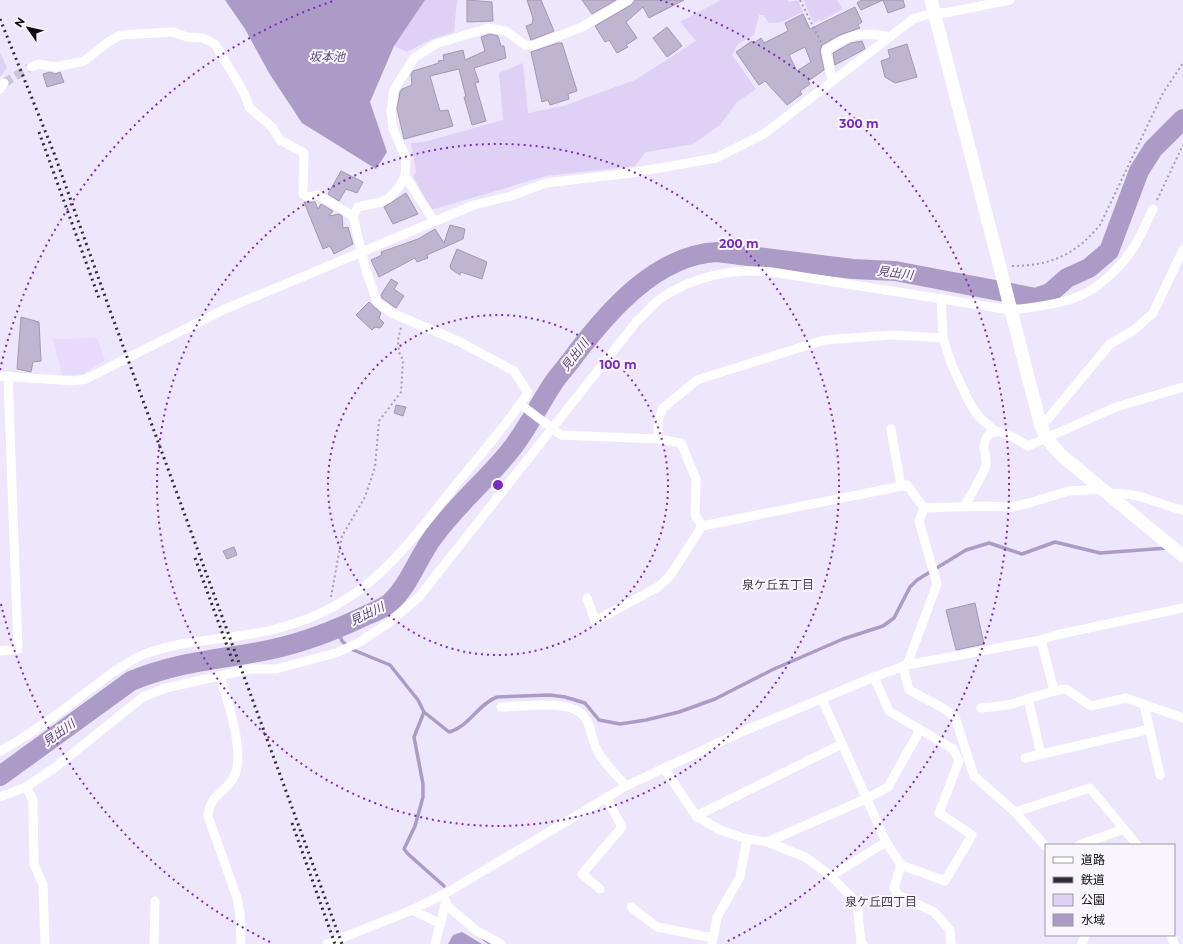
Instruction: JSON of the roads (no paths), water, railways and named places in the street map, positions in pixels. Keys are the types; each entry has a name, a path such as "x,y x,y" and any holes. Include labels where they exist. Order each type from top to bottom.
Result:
{"street":[{"path":"352,216 358,207 381,202 389,198 399,187 404,176 406,158 393,129 391,110 394,90 414,58 436,44 488,28 506,31 525,45 531,46 580,28 628,0"},
{"path":"933,6 945,12 1010,0"},
{"path":"0,651 18,649 4,376 74,381 86,379 223,310 474,205 510,196 546,183 631,173 716,158 764,134 912,19 933,6"},
{"path":"933,6 1044,432 1061,455 1183,556"},
{"path":"0,751 13,745 56,715 117,669 143,655 161,648 185,642 282,628 327,611 367,585 399,555 528,393 514,370 458,341 392,313 377,302 365,267 352,216 318,195 307,197 303,194 304,153 280,140 272,128 249,107 244,93 215,44 203,38 187,37 173,32 121,35 108,42 84,61 56,67 39,64 31,67"},
{"path":"832,80 826,50 841,40 859,34 870,33 890,37"},
{"path":"404,176 434,221"},
{"path":"0,797 26,787 57,766 143,697 166,688 250,669 276,670 336,653 358,643 388,623 419,597 637,321 659,300 680,287 726,272 749,270 772,272 1011,310 1070,300 1083,294 1113,273 1137,242 1153,208"},
{"path":"941,298 943,338 951,363 968,400 978,416 996,432 1008,434 1028,446 1044,432 1110,344 1134,330 1153,313 1183,250"},
{"path":"658,439 658,422 663,408 697,380 824,340 892,335 943,338"},
{"path":"1044,432 1116,407 1183,387"},
{"path":"520,404 561,435 658,439 681,443 696,479 695,515 702,526"},
{"path":"891,429 901,486"},
{"path":"964,506 986,466 984,446 989,436 996,432"},
{"path":"586,598 595,621 658,587 670,576 702,526 907,485 924,508"},
{"path":"924,508 964,506 1012,507 1069,491 1105,491 1123,492 1148,497 1172,508 1183,510"},
{"path":"924,508 919,521 937,584 905,666 909,690 943,708 955,717 974,776 1015,812 1045,846"},
{"path":"327,944 412,910 448,892 626,786 744,731 874,677 905,666 1042,640 1056,635 1183,608"},
{"path":"1042,640 1054,690"},
{"path":"220,676 239,752 237,770 232,780 214,797 209,807 208,816 237,898 240,914 241,944"},
{"path":"822,699 886,842 901,865 944,881 972,835 939,813 959,761 953,749 889,711 874,677"},
{"path":"981,708 1008,704 1054,690 1066,689 1091,706 1126,698 1183,718"},
{"path":"1028,699 1041,754"},
{"path":"1144,704 1160,775"},
{"path":"500,707 555,705 570,707 581,713 587,721 598,751 626,786"},
{"path":"1025,758 1150,729"},
{"path":"767,842 866,799 888,787 920,730"},
{"path":"696,816 842,744"},
{"path":"664,768 696,816 720,830 747,839 767,842 805,857 831,876 858,903 861,943 863,944"},
{"path":"26,787 33,800 34,864 43,885 45,944"},
{"path":"1015,812 1090,788 1136,844"},
{"path":"600,889 582,874 622,827 606,797"},
{"path":"1082,844 1124,829"},
{"path":"631,906 657,927 713,941 717,917 740,877 747,839"},
{"path":"831,876 886,842"},
{"path":"901,865 894,888 898,895 934,912 950,930 951,944"},
{"path":"435,944 448,892"},
{"path":"154,944 155,901"},
{"path":"445,904 477,932 502,944"},
{"path":"412,910 441,924"}],"water":[{"name":"坂本池","path":"225,0 425,0 394,46 370,102 387,152 376,169 302,123 269,73 245,29"},
{"path":"462,932 482,944 448,944 453,935"}],"waterway":[{"name":"見出川","path":"0,776 131,681 178,666 271,650 296,643 344,625 390,603 397,596 428,544 443,524 513,447 524,432 555,381 603,320 636,288 655,274 674,263 695,255 717,252 853,269 895,271 1036,298 1050,293 1067,278 1089,268 1109,251 1139,171 1153,149 1183,119"},
{"path":"337,629 342,641 351,649 390,665 418,700 424,712 449,732 468,721 490,700 497,697 550,695 565,697 585,703 599,720 620,724 646,720 679,712 715,699 774,669 843,639 883,626 894,618 910,587 917,580 966,550 989,543 1022,554 1055,542 1100,553 1168,548"},
{"path":"424,712 414,737 423,784 423,797 415,826 404,849 444,886"},
{"path":"484,939 491,944"}],"tunnel":[{"path":"4,83 31,67"}],"railway":[{"path":"0,19 54,153 112,316 342,944"},
{"path":"39,132 100,301"},
{"path":"195,558 234,665"},
{"path":"292,823 335,944"}],"district":[{"name":"泉ケ丘五丁目","path":"778,585"},
{"name":"泉ケ丘四丁目","path":"881,902"}]}
